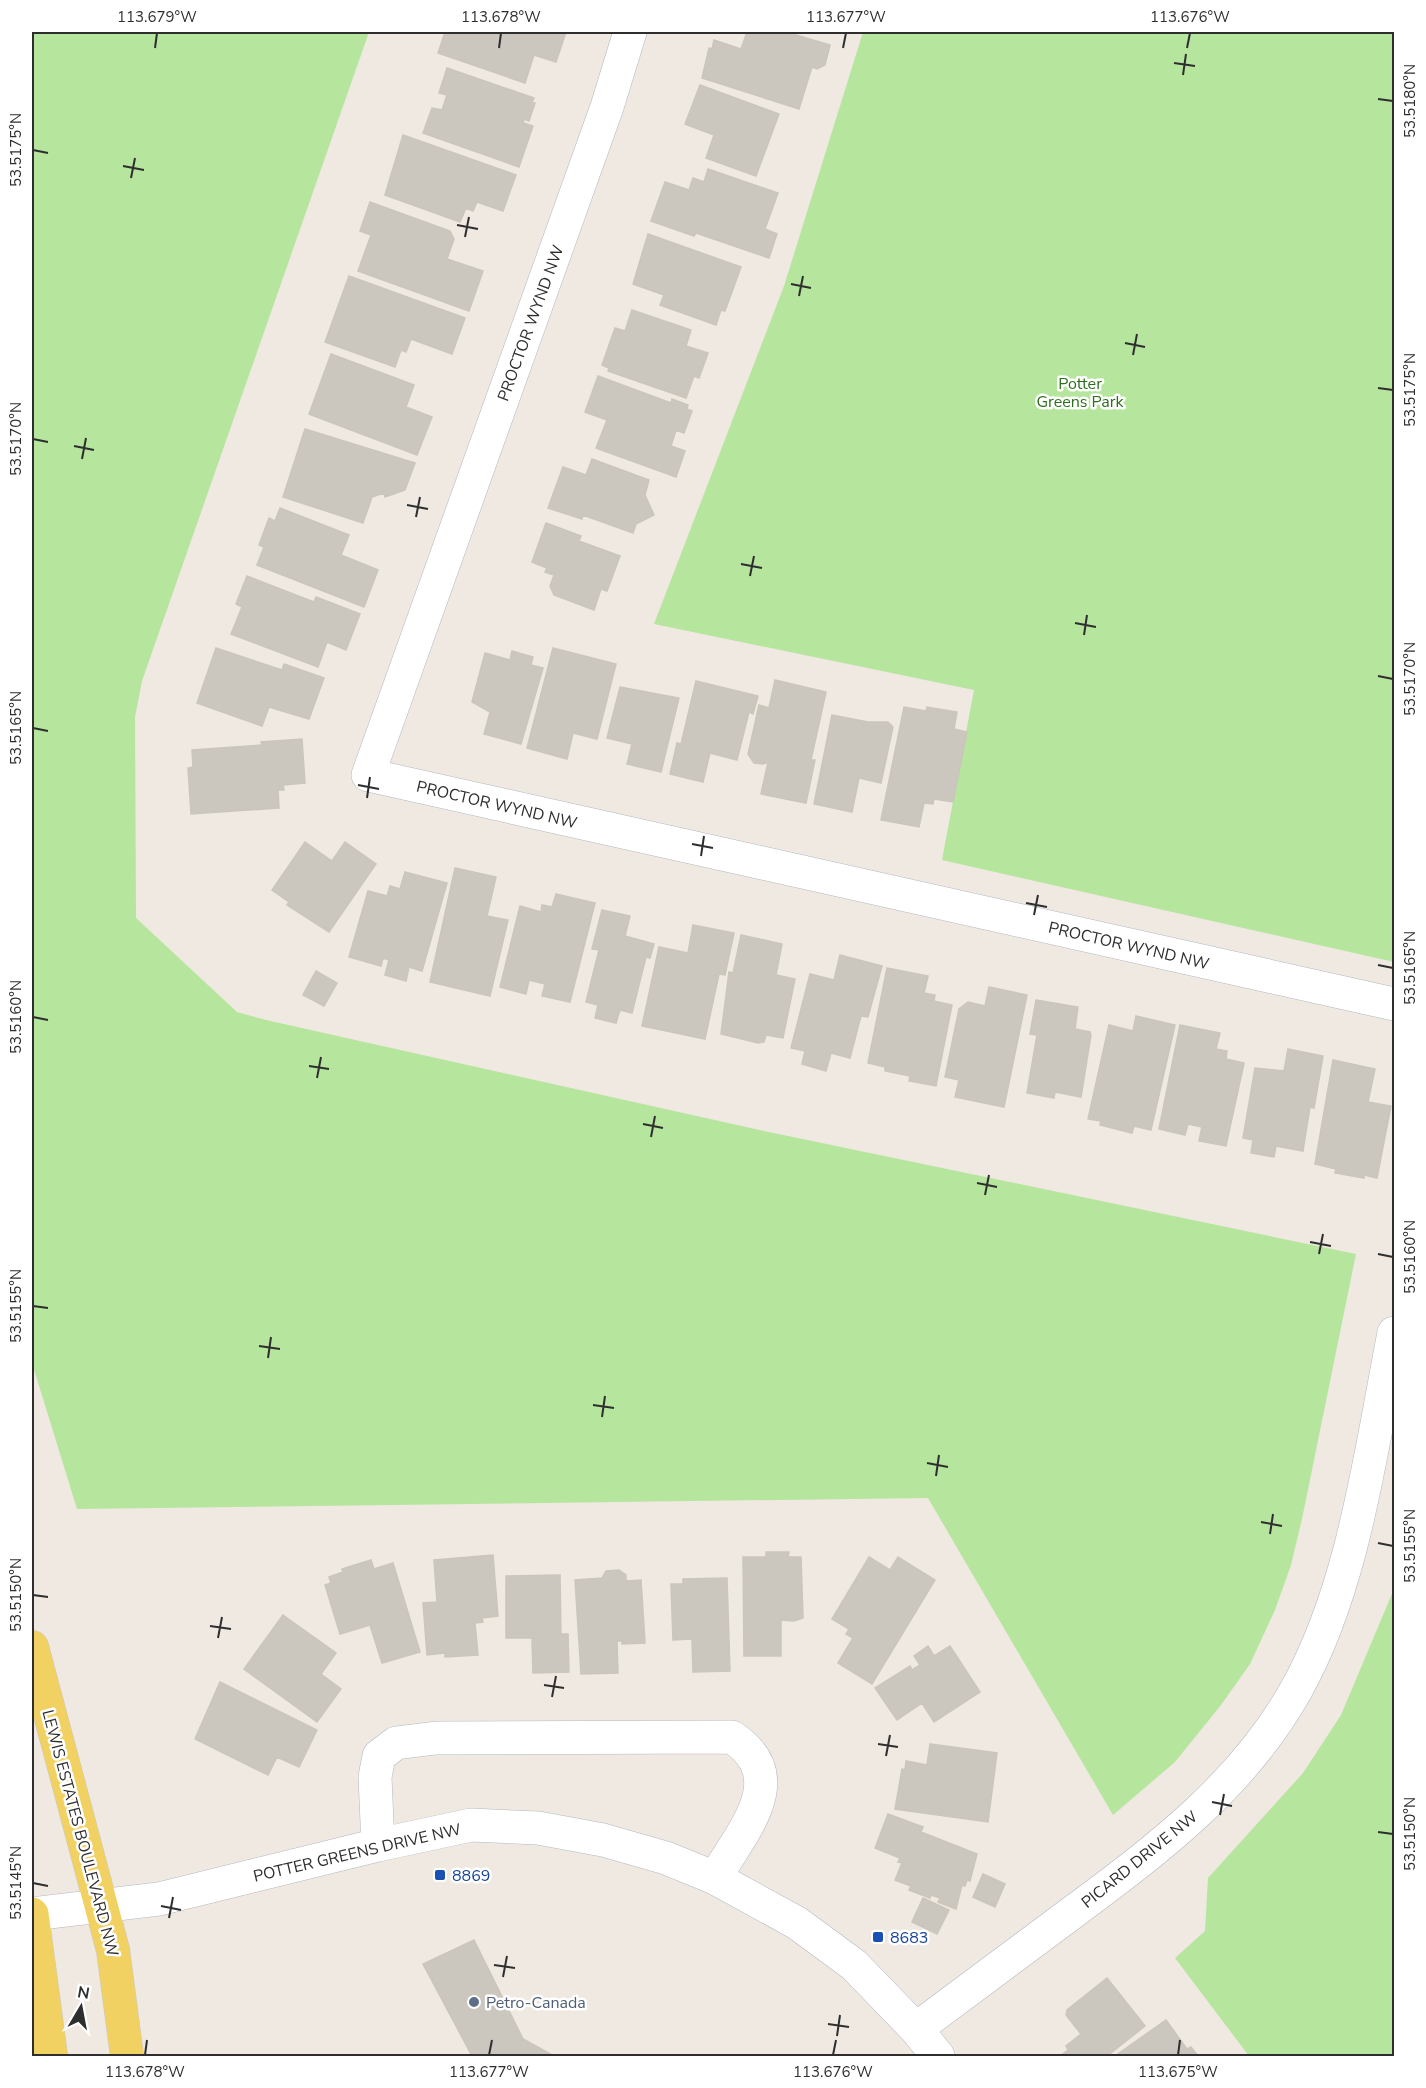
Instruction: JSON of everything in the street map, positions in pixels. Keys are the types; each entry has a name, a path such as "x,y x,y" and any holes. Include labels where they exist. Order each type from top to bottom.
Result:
{"main road":[{"name":"LEWIS ESTATES BOULEVARD NW","path":"32,1647 113,1950 127,2056"},
{"path":"32,1914 51,2056"}],"street":[{"name":"PROCTOR WYND NW","path":"630,32 607,107 368,775 1395,1004"},
{"name":"PICARD DRIVE NW","path":"916,2029 1177,1833 1243,1766 1269,1731 1296,1690 1339,1588 1351,1545 1395,1333"},
{"path":"378,1845 375,1777 380,1756 396,1743 436,1738 732,1737 749,1749 759,1768 763,1787 756,1806 715,1878"},
{"name":"POTTER GREENS DRIVE NW","path":"32,1914 159,1899 378,1845 471,1826 538,1827 644,1851 715,1878 797,1923 854,1965 916,2029 938,2056"}],"green space":[{"path":"32,32 369,32 142,681 135,717 136,918 237,1012 764,1131 1356,1254 1302,1519 1291,1565 1275,1610 1250,1664 1221,1705 1175,1762 1113,1815 928,1498 77,1509 32,1363"},
{"name":"Potter Greens Park","path":"863,32 1394,32 1394,962 942,860 974,690 654,624 784,286"},
{"path":"1394,1589 1394,2056 1249,2056 1175,1958 1205,1931 1208,1878 1303,1773 1341,1715"}],"building":[{"path":"445,32 566,32 556,62 534,55 525,83 438,53"},
{"path":"747,32 786,32 830,45 825,65 817,69 812,67 799,109 702,78 709,48 712,49 714,40 741,49"},
{"path":"447,68 534,98 532,102 535,103 529,121 524,119 523,123 533,126 519,167 423,133 432,108 442,110 447,95 439,93"},
{"path":"700,85 779,114 756,176 706,158 714,135 685,124"},
{"path":"403,135 516,175 503,211 477,202 473,211 466,208 460,222 385,195"},
{"path":"708,169 778,193 765,229 777,234 769,258 696,233 694,236 651,221 665,182 689,190 693,178 704,182"},
{"path":"370,202 450,231 454,239 447,259 483,271 469,311 358,271 371,235 360,231"},
{"path":"648,234 741,267 725,311 721,310 716,325 660,305 664,295 633,284"},
{"path":"349,276 465,318 452,354 411,339 406,352 401,350 395,367 325,342"},
{"path":"632,310 691,330 686,346 708,353 699,378 694,376 686,398 608,371 609,368 602,365 615,328 625,331"},
{"path":"331,354 414,385 406,407 432,417 417,455 309,414"},
{"path":"598,376 671,403 672,399 688,405 687,409 692,411 684,433 676,430 671,446 685,451 676,477 596,448 607,420 585,412"},
{"path":"305,429 415,463 405,490 385,497 384,493 372,497 363,523 283,497"},
{"path":"592,459 649,480 645,495 654,515 636,524 633,533 583,515 582,519 548,508 563,467 586,475"},
{"path":"280,508 349,535 341,555 378,570 364,607 257,565 264,547 259,545 269,518 275,521"},
{"path":"546,523 581,536 579,541 620,556 607,591 601,589 594,610 554,595 550,586 554,575 545,572 547,568 532,562"},
{"path":"247,576 314,602 316,597 360,614 346,650 327,642 318,667 231,634 242,607 236,604"},
{"path":"216,648 282,670 284,664 324,678 309,719 269,707 262,726 197,703"},
{"path":"553,648 616,664 597,739 573,733 567,759 527,748"},
{"path":"512,651 533,657 531,665 543,668 521,744 484,734 490,712 472,702 485,653 510,660"},
{"path":"775,680 826,692 811,760 815,760 806,803 761,794 768,762 754,763 748,754 759,705 769,708"},
{"path":"696,681 758,696 753,714 749,712 737,760 710,753 703,782 670,774 677,743 681,744"},
{"path":"620,687 679,698 661,772 627,764 632,744 607,738"},
{"path":"904,707 926,711 927,707 957,712 954,729 967,732 953,802 934,799 933,804 924,803 919,827 881,820"},
{"path":"832,715 868,722 888,722 893,727 881,783 859,778 852,812 814,804"},
{"path":"302,739 305,783 283,785 284,790 278,790 279,808 191,814 188,768 193,767 192,750 262,745 261,742"},
{"path":"305,842 332,861 345,842 376,864 329,932 287,905 289,902 272,890"},
{"path":"455,868 496,877 487,916 508,920 490,996 430,982"},
{"path":"405,872 447,883 422,971 409,967 406,981 385,975 389,960 383,958 381,966 349,957 368,891 387,896 390,886 400,889"},
{"path":"556,894 595,903 570,1002 542,996 545,984 529,980 526,994 500,987 520,906 541,912 542,905 552,907"},
{"path":"602,910 630,916 625,936 654,944 650,958 646,957 632,1013 620,1010 616,1023 595,1018 598,1005 586,1002 599,950 592,949"},
{"path":"693,925 734,933 725,975 719,974 705,1039 642,1026 659,947 688,953"},
{"path":"741,935 782,944 776,975 795,979 783,1038 766,1035 764,1042 758,1043 721,1034 729,972 733,973"},
{"path":"840,955 882,966 868,1017 861,1016 850,1058 831,1053 826,1071 802,1064 805,1051 791,1048 810,974 834,980"},
{"path":"887,968 928,976 924,993 935,995 934,1001 952,1005 936,1086 909,1081 910,1076 885,1071 885,1067 868,1063"},
{"path":"316,971 337,983 324,1006 303,995"},
{"path":"989,987 1027,995 1004,1107 955,1097 959,1080 945,1077 959,1009 968,1002 985,1006"},
{"path":"1036,1000 1078,1007 1075,1029 1090,1032 1081,1097 1055,1092 1054,1098 1027,1093 1037,1035 1030,1034"},
{"path":"1136,1016 1175,1025 1151,1130 1134,1126 1132,1133 1100,1125 1101,1121 1088,1119 1109,1025 1133,1031"},
{"path":"1180,1025 1220,1033 1216,1049 1227,1051 1226,1059 1244,1063 1226,1146 1199,1141 1202,1127 1188,1124 1185,1135 1159,1129"},
{"path":"1288,1049 1323,1056 1314,1108 1310,1107 1303,1151 1276,1146 1274,1157 1251,1153 1253,1140 1243,1138 1255,1068 1284,1071"},
{"path":"1333,1060 1375,1069 1368,1102 1391,1106 1377,1178 1335,1173 1336,1169 1315,1164"},
{"path":"766,1552 789,1552 788,1557 801,1557 803,1618 794,1621 781,1620 781,1656 744,1656 743,1557 766,1557"},
{"path":"493,1555 498,1616 482,1618 483,1622 475,1623 478,1655 445,1657 445,1653 427,1655 423,1603 437,1602 434,1560"},
{"path":"869,1557 890,1570 898,1557 935,1580 872,1684 838,1663 853,1638 846,1634 849,1629 832,1619"},
{"path":"371,1560 374,1569 393,1563 420,1652 382,1663 370,1625 340,1634 325,1585 331,1583 329,1577 343,1572 342,1569"},
{"path":"619,1570 626,1575 626,1581 641,1580 645,1643 622,1644 622,1641 617,1641 618,1673 581,1674 575,1580 602,1578 606,1571"},
{"path":"560,1575 561,1634 568,1634 569,1672 533,1673 532,1638 506,1638 506,1576"},
{"path":"727,1578 730,1671 693,1672 692,1639 673,1640 671,1584 683,1584 683,1579"},
{"path":"283,1615 336,1653 321,1674 341,1689 317,1722 244,1669"},
{"path":"928,1646 934,1656 950,1646 980,1692 934,1722 922,1703 897,1720 875,1688 910,1666 912,1670 920,1665 914,1656"},
{"path":"220,1682 317,1730 299,1767 277,1757 268,1775 195,1739"},
{"path":"930,1744 997,1753 988,1822 895,1809 902,1769 905,1770 906,1761 927,1765"},
{"path":"888,1814 923,1827 921,1832 977,1854 970,1881 967,1880 965,1886 962,1885 956,1909 938,1902 940,1898 931,1895 930,1898 909,1890 911,1886 895,1880 902,1863 898,1862 900,1858 875,1848"},
{"path":"983,1874 1005,1884 995,1907 973,1897"},
{"path":"923,1898 949,1910 937,1934 912,1922"},
{"name":"Petro-Canada","path":"474,1940 523,2039 486,2056 472,2056 423,1964"},
{"path":"1107,1978 1145,2026 1107,2056 1060,2056 1068,2050 1066,2046 1081,2034 1066,2015 1067,2010"},
{"path":"1166,2020 1187,2049 1191,2047 1198,2056 1115,2056"},
{"path":"523,2039 554,2056 486,2056"}],"place":[{"name":"8869","path":"440,1875"},
{"name":"8683","path":"878,1937"},
{"name":"Petro-Canada","path":"474,2002"}]}
